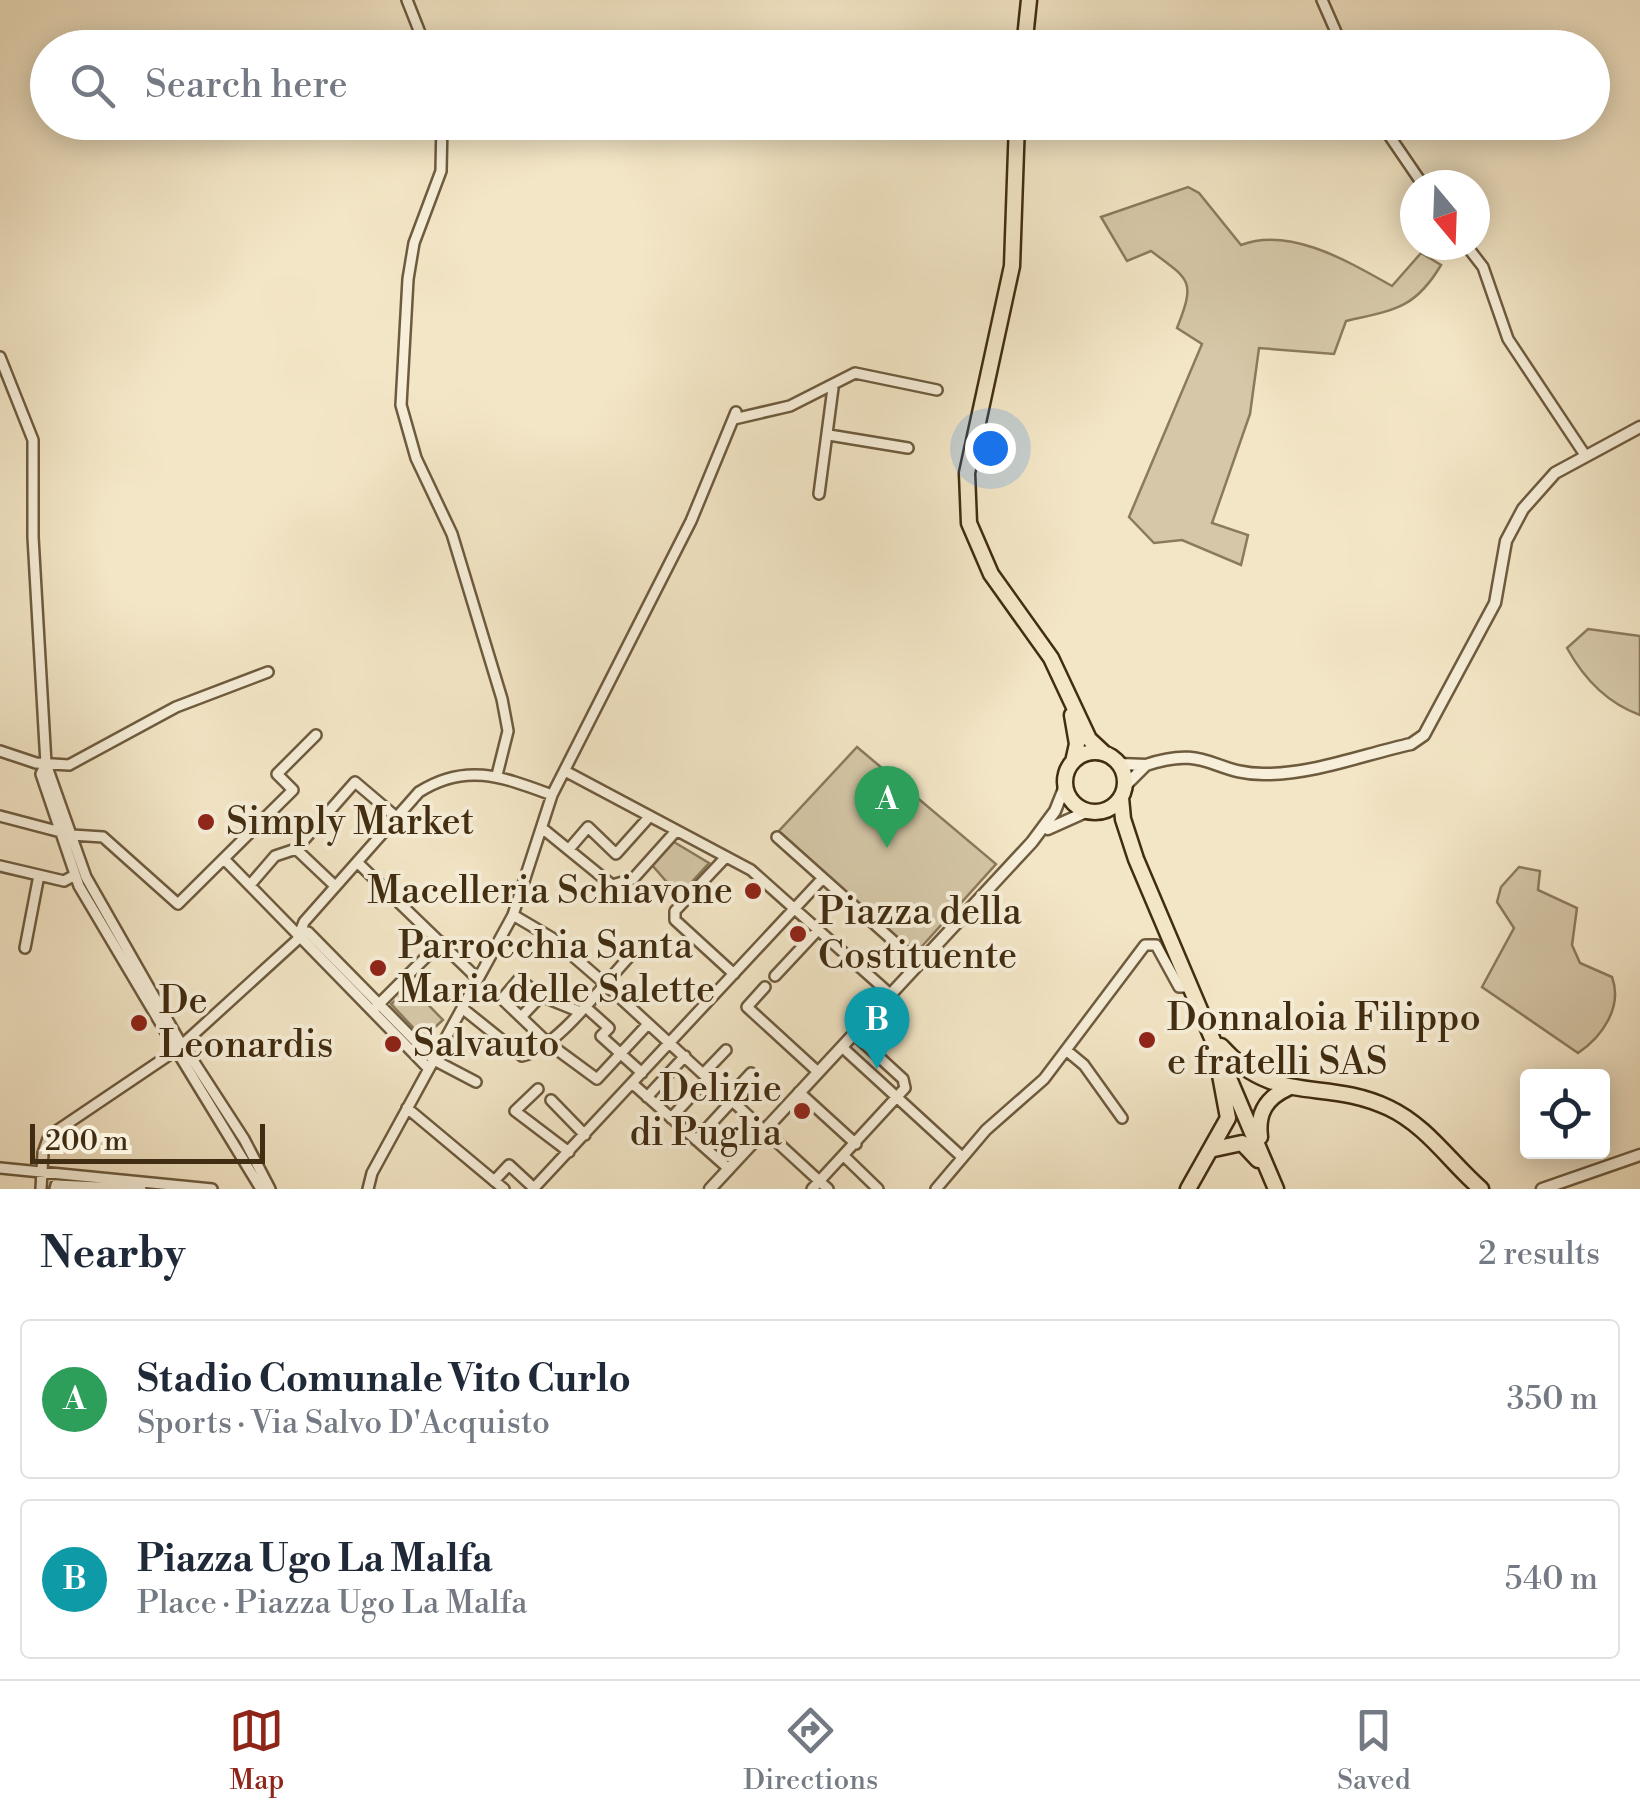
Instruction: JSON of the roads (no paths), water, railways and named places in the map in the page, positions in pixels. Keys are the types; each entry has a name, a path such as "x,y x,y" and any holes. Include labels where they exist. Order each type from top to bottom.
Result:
{"main road":[{"path":"1026,30 1029,0"},
{"path":"1016,140 1012,266 966,497 976,547 1064,686 1090,739 1119,764 1124,791 1122,819 1136,859 1274,1184"},
{"path":"1064,686 1077,736 1064,786 1070,800 1114,825 1136,859"},
{"path":"1073,762 1091,752 1104,753"},
{"path":"1089,812 1112,808 1124,791"},
{"path":"1211,1035 1252,1076 1289,1088 1348,1094 1390,1108 1423,1129 1481,1189"},
{"path":"1188,1189 1214,1149 1228,1118 1211,1035"},
{"path":"1263,1158 1258,1124 1262,1108 1274,1094 1289,1088"},
{"path":"1214,1149 1242,1142 1274,1184"},
{"path":"1458,1168 1465,1189"}],"street":[{"path":"408,0 419,30"},
{"path":"1322,0 1335,30"},
{"path":"442,140 441,171 414,243 408,280 401,405 416,458 452,534 502,700 508,731 497,775"},
{"path":"1392,140 1412,170"},
{"path":"1478,260 1508,339 1585,454"},
{"path":"0,357 33,440 33,538 46,764 86,877 179,1047"},
{"path":"368,1189 513,915 552,795 691,522 735,416 790,406 833,388 855,372 937,390"},
{"path":"819,494 833,388"},
{"path":"1119,764 1146,766 1169,758 1199,757 1244,774 1282,774 1411,744 1424,735 1495,603 1506,540 1522,509 1555,473 1640,427"},
{"path":"829,435 908,448"},
{"path":"0,751 46,764 83,760 176,707 268,672"},
{"path":"0,816 72,835 103,837 178,904 293,790 277,774 316,735"},
{"path":"46,764 41,774 74,875 264,1185 247,1189"},
{"path":"1124,791 1146,766"},
{"path":"565,771 768,884 890,994"},
{"path":"42,1189 42,1153 49,1136 179,1047 297,940 335,886 418,792 442,777 470,772 497,775 552,795"},
{"path":"250,885 275,856 296,849 355,782 395,816"},
{"path":"710,1189 1032,842 1055,811 1064,786"},
{"path":"1032,842 1063,818 1089,812"},
{"path":"570,848 588,827 616,854 650,816"},
{"path":"542,828 612,885 623,884 646,866 676,831"},
{"path":"777,838 918,963"},
{"path":"296,849 335,886"},
{"path":"725,858 675,912 675,920 734,974"},
{"path":"224,859 431,1064 476,1082"},
{"path":"358,862 478,979"},
{"path":"0,866 64,881 74,875"},
{"path":"25,948 39,875"},
{"path":"494,1181 509,1165 534,1189 822,879"},
{"path":"513,915 552,938 604,982 820,1187 905,1088 903,1079 854,1034"},
{"path":"776,976 818,930"},
{"path":"376,1007 441,942"},
{"path":"936,1189 962,1157 1044,1078 1150,943 1160,949 1179,987 1190,988"},
{"path":"462,1008 522,1056 548,1042 631,955"},
{"path":"578,1011 541,996 519,979 502,999 548,1042 597,1079 648,1024"},
{"path":"765,988 747,1007 818,1072"},
{"path":"522,1016 541,996"},
{"path":"590,1011 609,1028 601,1036 642,1073"},
{"path":"842,1047 962,1157"},
{"path":"671,1118 726,1050"},
{"path":"1066,1050 1084,1065 1122,1118"},
{"path":"647,1096 684,1056"},
{"path":"696,1140 751,1073"},
{"path":"633,1084 729,1168"},
{"path":"538,1090 516,1112 568,1152"},
{"path":"799,1092 856,1144"},
{"path":"551,1100 585,1135"},
{"path":"408,1108 504,1189"},
{"path":"1542,1189 1640,1155"},
{"path":"844,1156 878,1189"},
{"path":"0,1168 42,1176 212,1189"},
{"path":"56,1187 141,1189"}],"place":[{"name":"Simply Market","path":"206,822"},
{"name":"Stadio Comunale Vito Curlo","path":"887,848"},
{"name":"Macelleria Schiavone","path":"753,891"},
{"name":"Piazza della Costituente","path":"798,934"},
{"name":"Parrocchia Santa Maria delle Salette","path":"378,968"},
{"name":"De Leonardis","path":"139,1023"},
{"name":"Donnaloia Filippo e fratelli SAS","path":"1147,1040"},
{"name":"Salvauto","path":"393,1044"},
{"name":"Piazza Ugo La Malfa","path":"877,1069"},
{"name":"Delizie di Puglia","path":"802,1111"}]}
